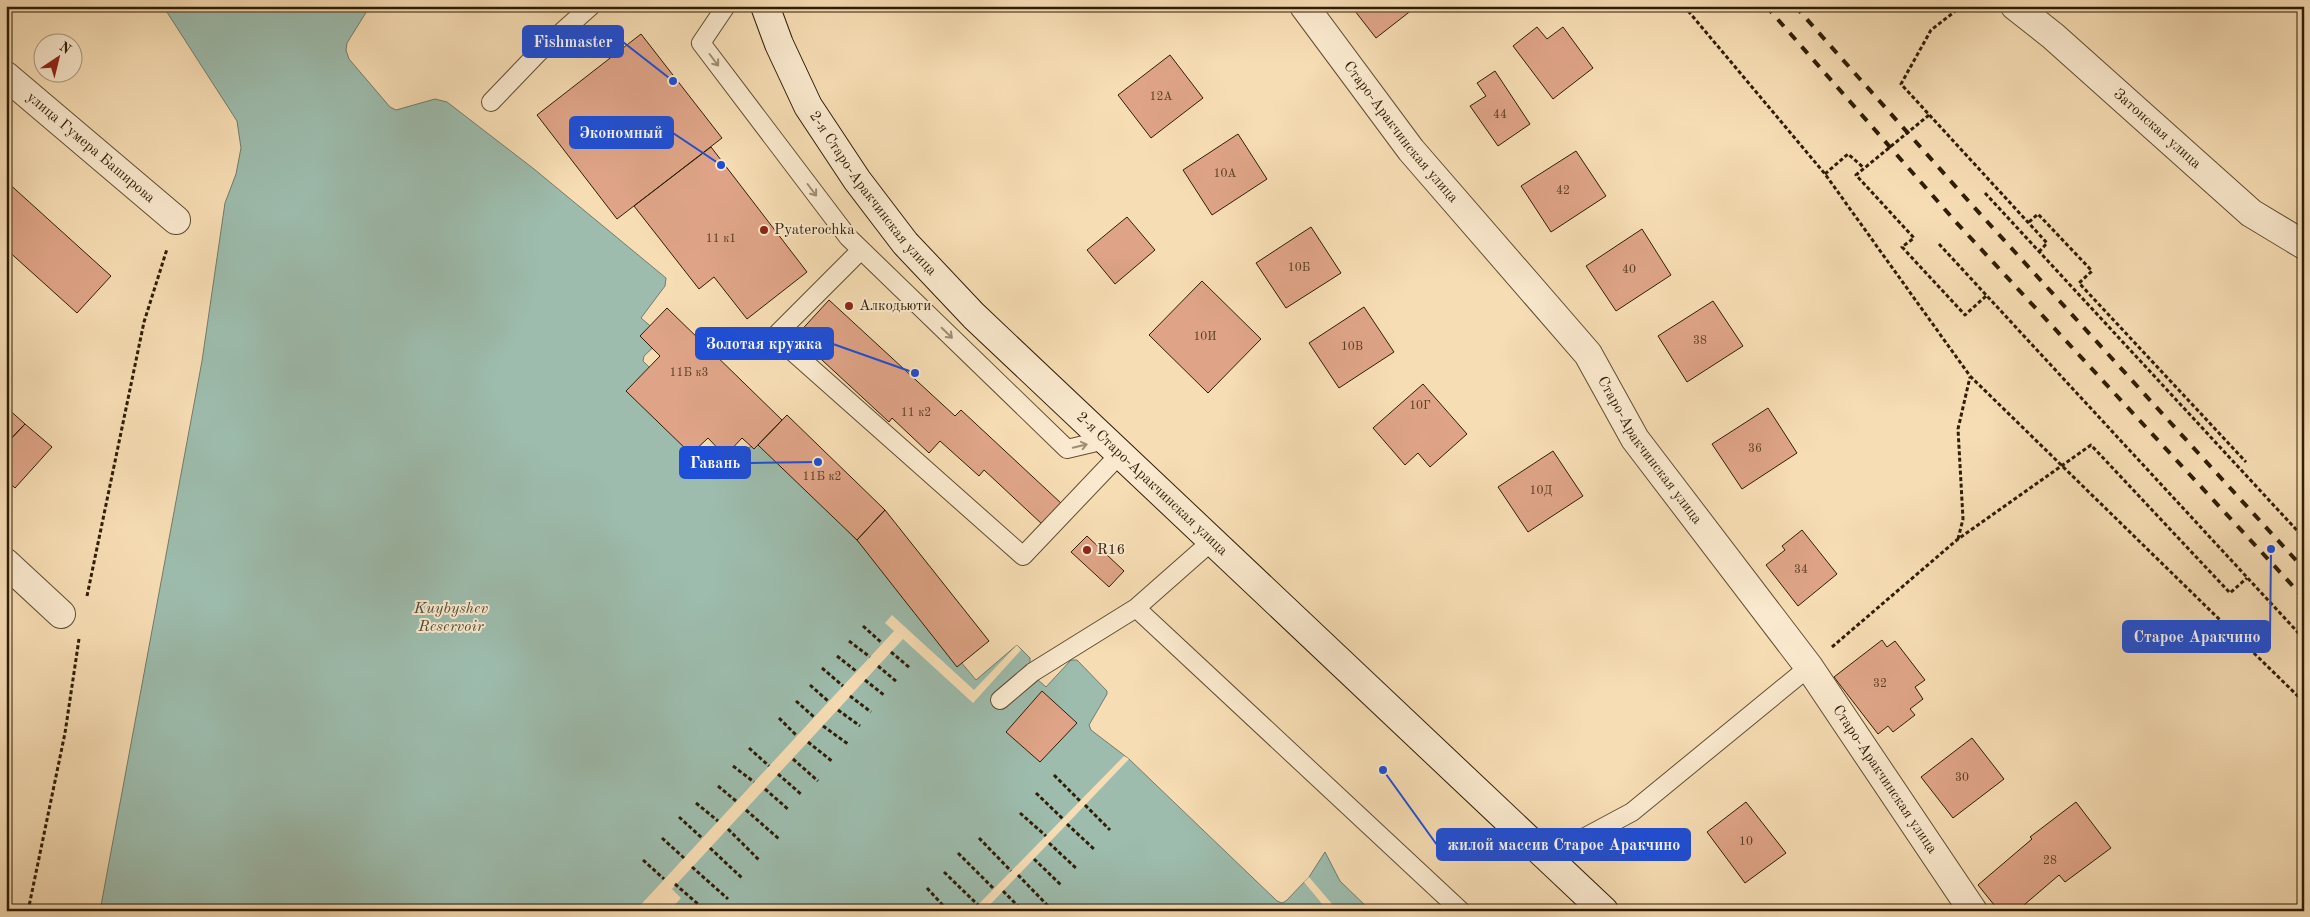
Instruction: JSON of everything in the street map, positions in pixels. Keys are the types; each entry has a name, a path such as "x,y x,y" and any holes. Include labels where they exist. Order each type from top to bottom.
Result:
{"street":[{"name":"2-я Старо-Аракчинская улица","path":"765,6 779,44 808,106 857,180 905,243 974,316 1604,911"},
{"name":"Старо-Аракчинская улица","path":"1304,6 1411,150 1588,354 1635,439 1809,667 1973,911"},
{"name":"Затонская улица","path":"2015,6 2053,36 2251,213 2304,245"},
{"name":"улица Гумера Баширова","path":"6,76 176,220"},
{"path":"6,563 71,622"}],"lane":[{"path":"491,102 538,53 591,6"},
{"path":"726,6 701,43 848,237 1067,449 1113,447"},
{"path":"861,250 776,336 1023,556 1113,447"},
{"path":"1000,700 1034,672 1136,608 1212,542"},
{"path":"1136,608 1461,911"},
{"path":"1548,857 1632,812 1809,667"}],"path":[{"path":"1684,6 1825,174 1970,376 2304,702"},
{"path":"1962,6 1931,30 1901,84 2047,242 2039,252"},
{"path":"1929,116 1856,174 1914,238 1902,247 1965,315 1986,296"},
{"path":"1825,174 1848,154 1864,168"},
{"path":"1985,193 2304,538"},
{"path":"2029,222 2038,214 2092,271 2079,283 2246,462"},
{"path":"86,601 144,322 176,220"},
{"path":"1938,244 2304,638"},
{"path":"1958,538 1963,519 1958,429 1970,376"},
{"path":"1809,667 1958,538 2091,445 2230,592 2248,578"},
{"path":"28,911 65,733 71,622"},
{"path":"863,626 882,643"},
{"path":"849,641 870,657"},
{"path":"891,652 910,668"},
{"path":"836,656 856,672"},
{"path":"878,666 897,682"},
{"path":"822,668 843,686"},
{"path":"865,680 884,695"},
{"path":"810,685 828,701"},
{"path":"850,696 871,712"},
{"path":"796,701 814,717"},
{"path":"838,710 860,726"},
{"path":"779,718 797,736"},
{"path":"823,726 848,744"},
{"path":"808,742 833,762"},
{"path":"749,748 769,766"},
{"path":"793,759 818,781"},
{"path":"733,766 754,782"},
{"path":"778,774 802,795"},
{"path":"1054,775 1080,801"},
{"path":"718,786 736,802"},
{"path":"765,789 788,810"},
{"path":"1036,793 1062,819"},
{"path":"696,803 718,821"},
{"path":"1085,805 1110,830"},
{"path":"746,810 779,839"},
{"path":"1020,813 1046,836"},
{"path":"679,817 702,838"},
{"path":"1067,824 1095,850"},
{"path":"728,829 759,860"},
{"path":"662,838 684,858"},
{"path":"979,838 1011,871"},
{"path":"1049,844 1077,869"},
{"path":"710,848 742,878"},
{"path":"958,853 994,889"},
{"path":"1034,859 1061,885"},
{"path":"643,860 664,879"},
{"path":"692,867 728,899"},
{"path":"944,872 978,904"},
{"path":"1018,875 1051,909"},
{"path":"676,884 706,911"},
{"path":"927,888 948,911"},
{"path":"1003,891 1023,911"}],"water":[{"name":"Kuybyshev Reservoir","path":"163,6 370,6 347,43 346,50 349,59 390,107 396,110 435,99 447,102 534,169 666,278 665,286 641,318 662,336 661,340 644,356 643,361 649,367 667,422 708,460 718,461 757,444 769,449 870,554 976,680 1017,645 1030,658 1030,666 1037,679 1046,687 1071,660 1077,660 1107,691 1089,725 1091,730 1129,759 1277,901 1282,903 1286,901 1309,877 1325,852 1340,881 1371,911 100,911 202,361 225,203 236,174 241,148 237,121"}],"pier":[{"path":"892,615 974,690 1017,645 1021,650 973,703 903,639 672,889 681,898 669,911 635,911 894,631 885,623"},
{"path":"1124,756 1129,759 984,911 972,911"},
{"path":"1309,877 1338,911 1328,911 1304,882"}],"building":[{"path":"1351,6 1417,6 1376,38"},
{"path":"1537,27 1547,39 1563,27 1593,68 1553,99 1513,46"},
{"path":"641,34 722,138 617,219 537,115"},
{"path":"1170,55 1203,98 1151,138 1118,95"},
{"path":"1495,71 1530,124 1498,146 1470,106 1486,96 1477,83"},
{"path":"1238,134 1267,179 1212,215 1183,170"},
{"path":"711,147 807,272 747,319 714,277 699,289 634,206"},
{"path":"1576,151 1606,196 1551,232 1521,186"},
{"path":"6,181 111,276 77,313 6,249"},
{"path":"1127,217 1155,250 1115,284 1087,250"},
{"path":"1311,227 1341,273 1286,308 1256,263"},
{"path":"1642,229 1671,275 1616,311 1586,266"},
{"path":"1202,281 1261,339 1208,393 1149,335"},
{"path":"829,300 955,416 961,410 1062,504 1043,525 984,470 979,476 940,441 929,453 892,418 889,422 796,336"},
{"path":"1713,301 1743,346 1687,382 1658,336"},
{"path":"1364,307 1394,352 1339,388 1309,343"},
{"path":"667,308 782,420 754,449 742,438 725,456 708,438 691,454 626,391 660,356 640,336"},
{"path":"1423,384 1467,434 1430,467 1418,453 1405,465 1373,428"},
{"path":"6,407 25,424 6,444"},
{"path":"1768,408 1797,453 1742,489 1712,444"},
{"path":"787,415 885,510 857,540 758,445"},
{"path":"25,424 52,447 15,488 6,480 6,444"},
{"path":"1553,451 1583,496 1528,532 1498,487"},
{"path":"885,510 989,641 957,667 857,540"},
{"path":"1802,530 1837,574 1798,606 1766,565 1785,550 1782,546"},
{"path":"1087,536 1124,571 1109,587 1071,552"},
{"path":"1882,640 1887,647 1895,641 1925,680 1915,687 1923,699 1910,709 1915,715 1893,732 1888,726 1878,734 1834,677"},
{"path":"1042,691 1077,723 1040,762 1006,732"},
{"path":"1972,738 2004,779 1953,818 1921,777"},
{"path":"1746,802 1786,853 1745,883 1707,832"},
{"path":"2076,802 2111,848 2065,882 2059,875 2017,911 1999,911 1978,885 2032,839 2030,837"}],"railway":[{"path":"1766,6 1955,221 2304,598"},
{"path":"1795,6 1972,205 2304,569"}],"place":[{"name":"Fishmaster","path":"673,81"},
{"name":"Экономный","path":"721,165"},
{"name":"Pyaterochka","path":"764,230"},
{"name":"Алкодьюти","path":"849,306"},
{"name":"Золотая кружка","path":"915,373"},
{"name":"Гавань","path":"818,462"},
{"name":"Старое Аракчино","path":"2271,549"},
{"name":"R16","path":"1087,550"},
{"name":"жилой массив Старое Аракчино","path":"1383,770"}]}
